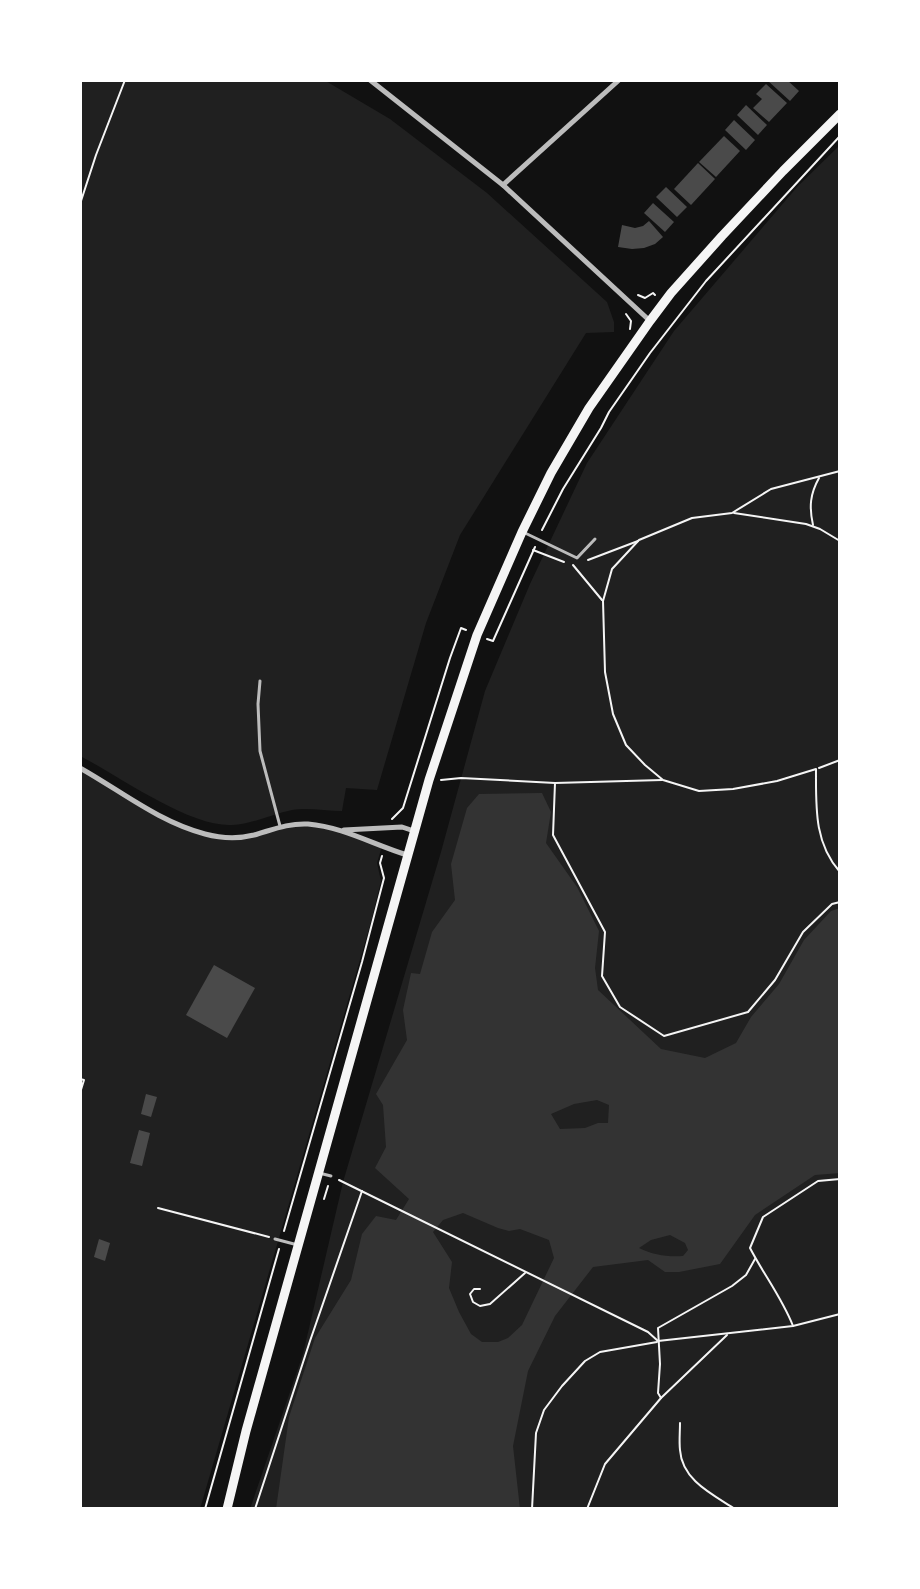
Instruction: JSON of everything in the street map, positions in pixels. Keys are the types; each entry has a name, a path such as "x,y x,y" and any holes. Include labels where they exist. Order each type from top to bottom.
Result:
{"main road":[{"path":"227,1509 246,1431 433,767 477,635 522,532 551,473 589,408 671,293 840,114"}],"street":[{"path":"370,80 503,185 650,321"},
{"path":"503,185 619,80"},
{"path":"80,768 154,813 206,834 252,836 280,826 307,824 343,830 402,827 414,831"},
{"path":"343,830 407,855"}],"lane":[{"path":"522,532 577,558 595,539"},
{"path":"260,681 260,751 280,826"},
{"path":"318,1172 331,1176"},
{"path":"275,1239 298,1246"}],"path":[{"path":"80,204 125,80"},
{"path":"541,533 609,412 650,353 706,281 840,136"},
{"path":"638,294 645,298 653,293"},
{"path":"626,335 631,321 625,314 627,311"},
{"path":"732,513 771,489 840,471"},
{"path":"813,526 810,500 819,477"},
{"path":"587,560 692,518 732,513 813,526 840,541"},
{"path":"639,540 612,569 603,601 605,672 613,714 626,745 663,780"},
{"path":"485,638 493,641 535,546"},
{"path":"533,550 574,565 603,601"},
{"path":"391,824 393,817 403,808 461,628 468,631"},
{"path":"449,780 555,783 663,780 699,791 777,781 840,760"},
{"path":"816,769 819,837 831,862 840,872"},
{"path":"555,783 553,835 605,932 602,976 620,1007 664,1036 748,1012 775,980 803,932 832,904 840,902"},
{"path":"283,1235 384,878 380,863 383,852"},
{"path":"80,1079 84,1080 80,1093"},
{"path":"322,1205 331,1176 648,1332 658,1341"},
{"path":"793,1326 786,1307 750,1248 763,1217 818,1181 840,1179"},
{"path":"255,1509 363,1190"},
{"path":"158,1208 275,1239"},
{"path":"290,1211 299,1214"},
{"path":"205,1509 279,1248"},
{"path":"661,1398 658,1393 658,1328 732,1286 746,1275 755,1258"},
{"path":"480,1289 474,1289 470,1294 473,1302 480,1306 490,1304 526,1273"},
{"path":"532,1509 536,1433 544,1410 585,1361 600,1352 658,1341 793,1326 840,1314"},
{"path":"587,1509 605,1464 661,1398 728,1334"},
{"path":"680,1423 679,1451 684,1467 701,1487 735,1509"}],"shaded area":[{"path":"80,80 324,80 390,119 487,193 607,302 614,332 586,333 460,535 426,623 377,790 346,788 342,811 298,809 240,824 215,823 154,799 80,756"},
{"path":"840,145 840,1509 250,1509 303,1354 343,1182 441,852 485,691 530,584 587,463 674,331 798,186"},
{"path":"80,768 168,820 206,834 239,837 280,826 306,824 345,832 382,846 377,863 381,881 371,922 200,1509 80,1509"},
{"path":"542,793 551,812 546,843 577,887 599,931 595,968 598,990 661,1049 705,1058 736,1043 751,1017 779,984 804,940 831,911 840,908 840,1173 815,1175 755,1215 720,1264 679,1272 665,1272 648,1260 593,1267 555,1316 528,1371 513,1446 520,1509 276,1509 289,1417 315,1338 351,1280 362,1234 376,1216 396,1220 409,1199 375,1168 386,1147 383,1105 376,1094 407,1040 403,1010 411,973 420,974 432,932 455,900 451,864 467,808 479,794","holes":["597,1100 609,1105 608,1123 560,1129 551,1114 574,1104","463,1213 498,1228 509,1231 520,1229 549,1240 554,1258 522,1325 508,1338 498,1342 482,1342 471,1334 449,1288 452,1262 433,1232 443,1220","670,1235 685,1243 688,1250 683,1256 671,1256 639,1248 651,1240"]}],"building":[{"path":"767,80 787,80 799,91 790,101"},
{"path":"766,84 787,103 769,122 753,108 762,99 756,94"},
{"path":"746,105 767,125 758,135 737,115"},
{"path":"734,120 755,140 746,150 725,130"},
{"path":"724,136 740,151 716,177 699,162"},
{"path":"698,163 715,179 691,205 674,189"},
{"path":"666,187 687,207 677,217 656,197"},
{"path":"653,203 674,222 665,232 644,213"},
{"path":"649,221 663,237 655,244 632,249 618,247 622,225 635,228"},
{"path":"214,965 255,988 227,1038 186,1015"},
{"path":"146,1094 157,1097 151,1117 141,1114"},
{"path":"139,1130 150,1133 142,1166 130,1163"},
{"path":"99,1239 110,1243 105,1261 94,1257"}]}
